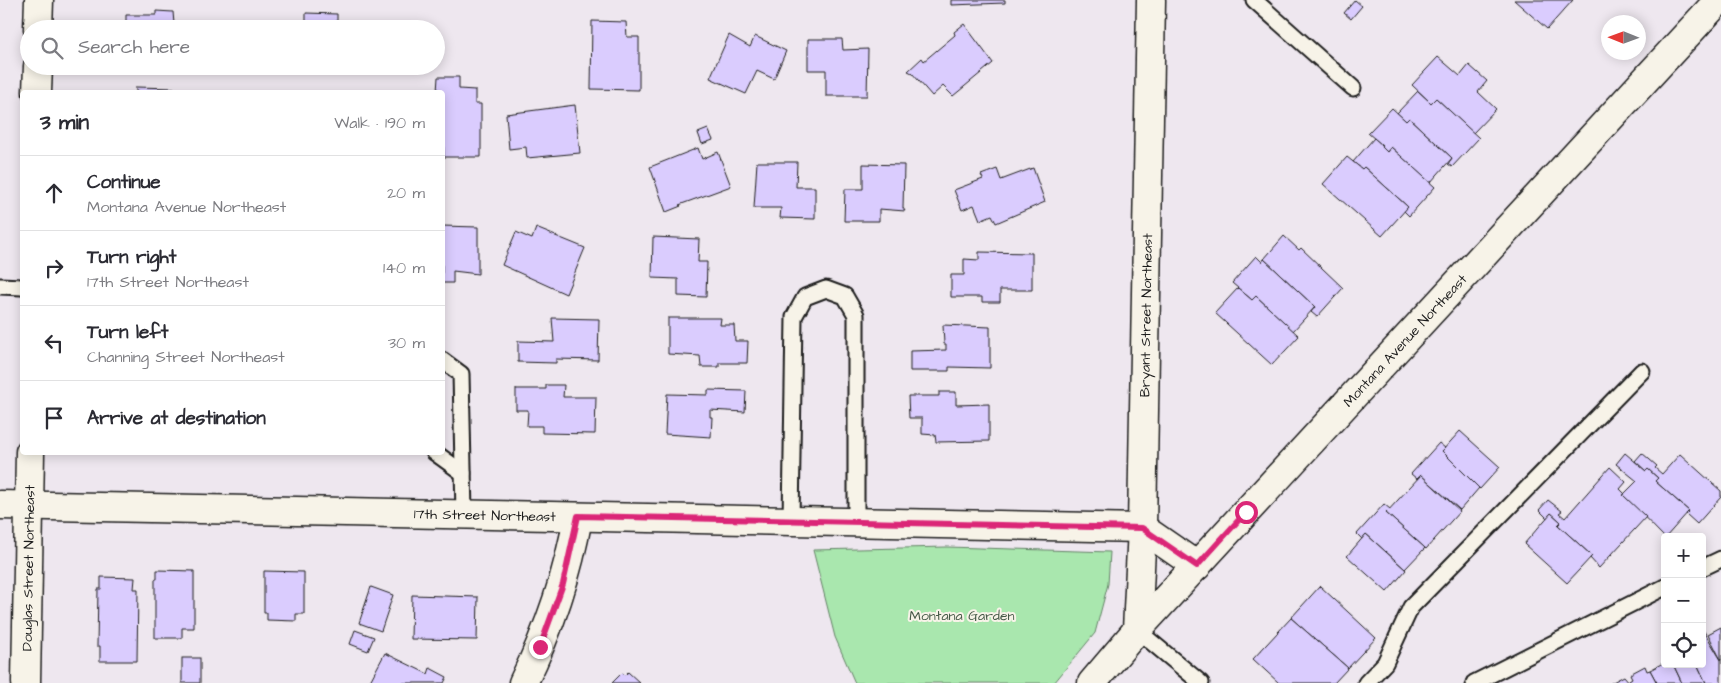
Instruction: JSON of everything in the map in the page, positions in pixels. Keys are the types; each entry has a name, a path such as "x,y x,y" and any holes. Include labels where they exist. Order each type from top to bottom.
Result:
{"street":[{"path":"38,20 39,0"},
{"name":"Bryant Street Northeast","path":"1137,630 1142,528 1151,0"},
{"name":"Montana Avenue Northeast","path":"1092,683 1137,630 1719,0"},
{"path":"37,90 38,75"},
{"name":"Douglas Street Northeast","path":"26,683 30,455"},
{"name":"17th Street Northeast","path":"0,505 1142,528"},
{"path":"523,683 553,614 570,556 578,516"},
{"path":"1142,528 1197,566"}],"lane":[{"path":"1254,0 1353,88"},
{"path":"0,286 20,287"},
{"path":"790,521 794,318 805,297 826,289 845,296 856,315 856,522"},
{"path":"445,362 461,374 464,514"},
{"path":"1366,683 1385,663 1411,607 1642,371"},
{"path":"438,455 463,473"},
{"path":"1706,566 1721,559"},
{"path":"1474,683 1661,589"},
{"path":"1137,630 1200,683"}],"green space":[{"name":"Montana Garden","path":"947,547 1110,552 1108,584 1095,633 1054,683 855,683 835,637 813,550"}],"building":[{"path":"951,0 1005,0 1005,3 951,5"},
{"path":"1355,0 1362,6 1351,19 1344,13"},
{"path":"1514,0 1573,0 1547,29"},
{"path":"156,11 173,12 174,20 126,20 126,15 156,15"},
{"path":"306,13 337,14 337,20 306,20"},
{"path":"592,21 626,22 627,37 639,37 639,90 591,89"},
{"path":"964,24 993,63 953,96 943,86 932,96 912,73 908,71 922,58 924,61 955,35 954,32"},
{"path":"729,35 750,47 755,36 786,51 774,79 757,71 746,94 710,78"},
{"path":"808,39 842,39 843,50 868,49 867,96 826,96 826,70 808,70"},
{"path":"1438,57 1460,76 1469,65 1487,81 1478,92 1496,109 1473,133 1436,98 1431,103 1412,85"},
{"path":"438,77 459,77 459,89 475,90 475,104 481,104 481,157 445,157 445,90 437,90"},
{"path":"136,87 174,88 174,90 136,90"},
{"path":"1418,91 1431,103 1436,98 1479,138 1452,167 1448,164 1452,158 1409,118 1406,121 1397,113"},
{"path":"575,105 580,153 527,158 526,147 509,149 506,114"},
{"path":"1392,108 1406,121 1409,118 1452,158 1430,183 1391,147 1387,152 1368,133"},
{"path":"708,129 713,140 702,144 698,133"},
{"path":"1374,138 1387,152 1391,147 1435,187 1409,216 1404,211 1408,207 1364,167 1362,169 1353,162"},
{"path":"698,148 702,159 718,152 731,186 679,205 681,206 666,212 650,167"},
{"path":"1347,157 1362,169 1364,167 1408,207 1382,236 1323,184"},
{"path":"757,162 797,162 796,187 815,187 815,219 780,218 781,208 754,208"},
{"path":"863,164 904,165 903,208 905,211 879,209 879,221 844,221 845,189 863,189"},
{"path":"1033,168 1045,202 996,223 992,215 980,220 974,205 962,210 954,190 983,179 981,175 997,169 1001,180"},
{"path":"445,226 478,227 478,274 453,271 453,283 445,283"},
{"path":"536,228 585,248 566,294 502,265 516,232 532,239"},
{"path":"1284,236 1299,250 1301,248 1343,288 1317,317 1311,312 1315,307 1264,259"},
{"path":"653,237 699,239 698,262 707,262 706,297 678,296 678,279 652,278"},
{"path":"979,252 1032,253 1032,290 1000,290 1000,302 982,302 982,297 951,297 951,275 964,275 964,259 979,260"},
{"path":"1256,256 1262,262 1264,259 1315,307 1293,331 1256,296 1252,300 1232,283"},
{"path":"1238,288 1252,300 1256,296 1299,336 1272,365 1215,313"},
{"path":"552,318 599,319 598,360 556,359 556,363 518,362 518,341 554,342"},
{"path":"668,318 721,318 720,325 734,325 735,341 748,341 747,363 719,363 719,367 701,367 700,356 668,354"},
{"path":"943,325 990,327 990,368 949,367 949,371 910,371 910,351 946,350"},
{"path":"546,385 564,385 563,397 596,397 595,434 542,433 542,426 527,426 528,410 516,410 516,389 546,389"},
{"path":"708,390 746,391 745,412 710,410 710,417 712,417 711,437 665,434 667,394 708,395"},
{"path":"939,392 956,392 956,405 989,404 989,441 936,442 935,435 922,434 922,418 909,418 908,396 939,396"},
{"path":"1460,431 1500,467 1480,489 1442,451"},
{"path":"1439,443 1445,448 1442,451 1479,488 1460,510 1421,475 1417,479 1411,474"},
{"path":"1625,453 1646,471 1648,469 1658,478 1655,481 1689,511 1669,533 1661,534 1623,495 1637,481 1616,464"},
{"path":"1642,453 1657,466 1655,468 1662,474 1680,454 1721,491 1721,497 1697,524 1686,514 1689,511 1655,481 1658,478 1648,469 1646,471 1635,461"},
{"path":"1610,467 1626,482 1620,489 1625,494 1623,495 1646,517 1599,568 1590,558 1592,556 1558,525 1561,522 1551,513 1547,518 1539,510 1548,500 1562,511 1559,513 1565,518"},
{"path":"1421,475 1460,511 1426,549 1386,513"},
{"path":"1384,504 1390,509 1386,513 1425,548 1405,569 1366,534 1362,539 1357,534"},
{"path":"1551,513 1561,522 1558,525 1592,556 1567,583 1524,544"},
{"path":"1366,534 1406,570 1387,592 1347,556"},
{"path":"157,570 194,571 194,628 182,628 182,638 155,638 155,579 157,579"},
{"path":"264,571 304,572 304,614 296,614 296,621 267,620 267,613 264,613"},
{"path":"101,577 135,578 134,589 138,589 137,661 100,661 100,646 97,646 98,589 101,589"},
{"path":"1320,586 1376,638 1348,668 1291,618"},
{"path":"371,587 393,595 381,631 359,623"},
{"path":"412,595 478,597 477,640 411,639"},
{"path":"1291,618 1348,668 1334,683 1279,683 1253,659"},
{"path":"1721,627 1721,660 1708,634"},
{"path":"355,630 374,637 368,651 350,644"},
{"path":"1706,635 1721,660 1721,683 1706,683 1699,668 1706,668"},
{"path":"385,653 428,674 430,668 447,677 444,683 369,683"},
{"path":"182,658 200,658 200,683 182,683"},
{"path":"1661,664 1661,668 1675,668 1682,683 1657,683 1650,670"},
{"path":"1645,666 1647,671 1650,670 1657,683 1630,683 1629,680 1632,678 1630,674"},
{"path":"1675,668 1699,668 1706,683 1682,683"},
{"path":"628,672 640,683 612,683 622,673 625,675"},
{"path":"1624,676 1630,683 1611,683"}],"route":[{"path":"540,647 563,584 578,516 1142,528 1197,566 1246,512"}]}
